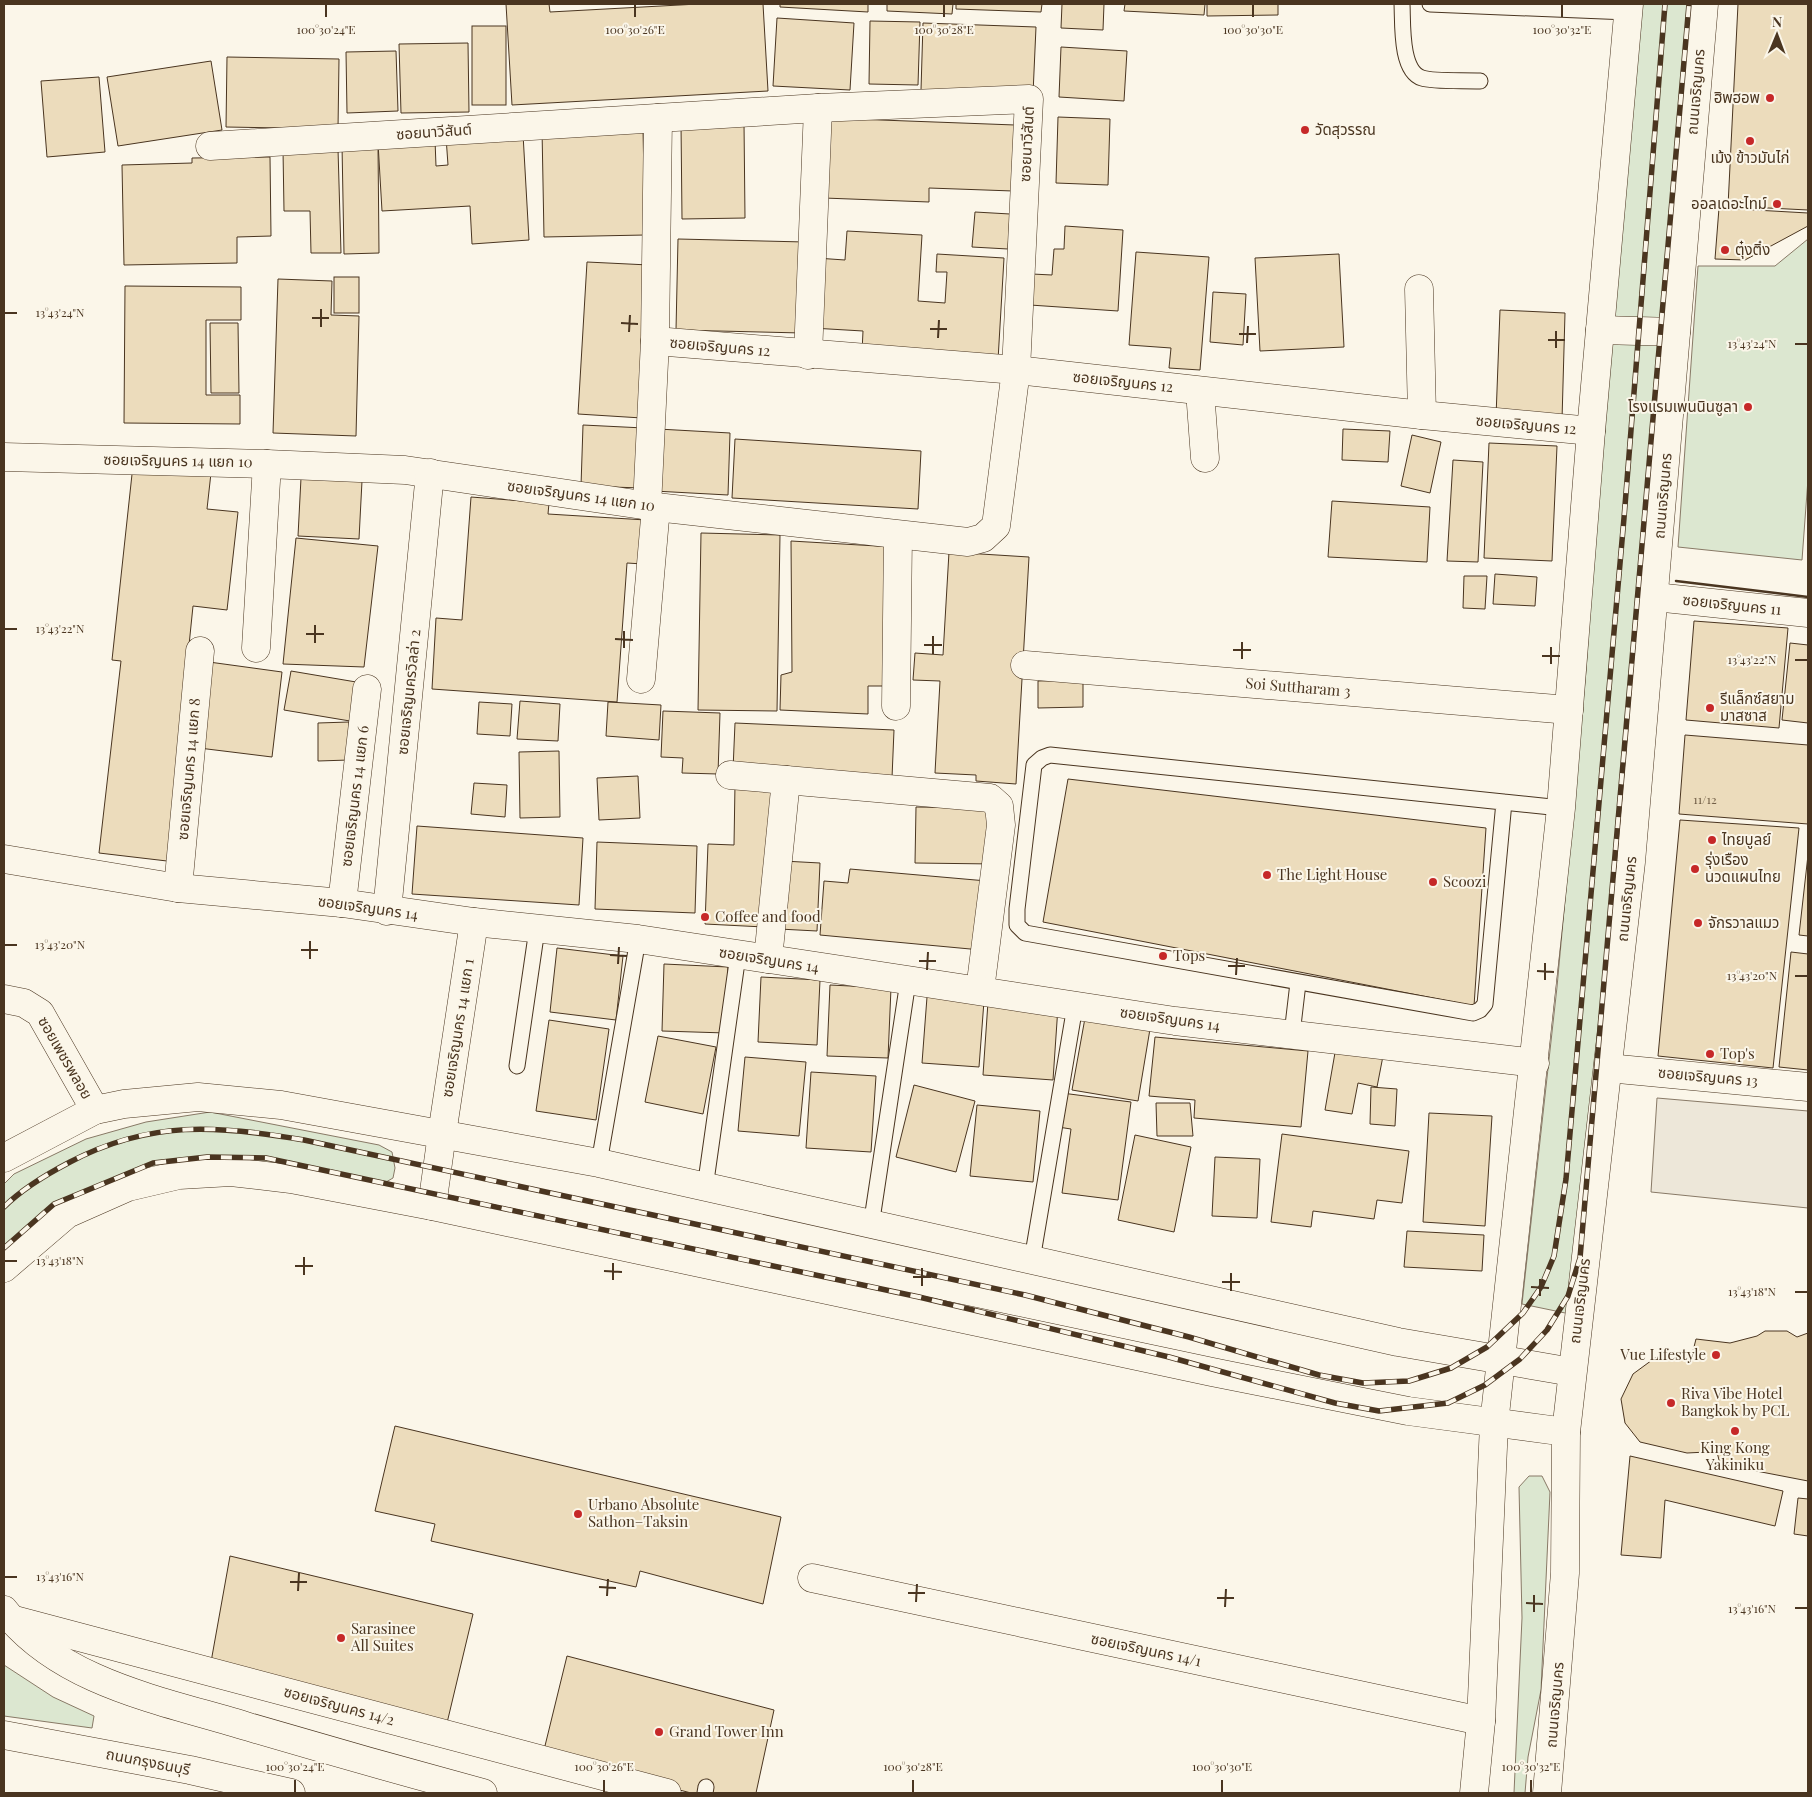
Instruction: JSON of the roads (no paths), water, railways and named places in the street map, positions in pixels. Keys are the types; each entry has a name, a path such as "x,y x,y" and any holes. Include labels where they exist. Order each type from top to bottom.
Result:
{"street":[{"name":"ถนนเจริญนคร","path":"1547,1793 1565,1574 1566,1432 1631,862 1704,4"},
{"path":"1474,1793 1480,1721 1494,1424 1535,1063 1561,808 1591,431 1629,8"},
{"name":"ซอยนาวีสันต์","path":"210,146 818,108 1029,99 1016,370"},
{"path":"808,355 818,108"},
{"path":"640,680 651,506 658,118"},
{"path":"1419,289 1422,415"},
{"path":"1600,330 1676,332"},
{"name":"ซอยเจริญนคร 12","path":"655,341 808,355 1016,370 1422,415 1591,431"},
{"name":"ซอยเจริญนคร 14 แยก 10","path":"4,457 267,464 405,470 651,506 898,536 968,542 983,538 996,526 1016,370"},
{"path":"1200,391 1205,458"},
{"path":"256,648 267,464"},
{"name":"ซอยเจริญนครวิลล่า 2","path":"387,911 430,473"},
{"path":"896,706 898,536"},
{"name":"ซอยเจริญนคร 11","path":"1655,597 1808,613"},
{"name":"ซอยเจริญนคร 14 แยก 8","path":"178,888 200,651"},
{"name":"Soi Suttharam 3","path":"1025,665 1569,710"},
{"name":"ซอยเจริญนคร 14 แยก 6","path":"342,903 367,689"},
{"path":"730,775 990,798 999,806 1001,825 997,871 980,990"},
{"path":"768,959 786,780"},
{"name":"ซอยเจริญนคร 14","path":"4,859 178,888 342,903 387,911 474,922 638,939 1175,1021 1535,1063"},
{"name":"ซอยเจริญนคร 14 แยก 1","path":"432,1206 474,922"},
{"name":"ซอยเพชรพลอย","path":"4,1000 24,1003 40,1013 95,1110"},
{"name":"ซอยเจริญนคร 13","path":"1608,1068 1808,1087"},
{"path":"4,1158 95,1110 124,1104 198,1097 281,1105 599,1164 1398,1342 1572,1372"},
{"path":"4,1268 67,1214 128,1186 178,1175 232,1172 291,1179 432,1206 1202,1370 1408,1411 1494,1424 1566,1432"},
{"name":"ซอยเจริญนคร 14/1","path":"812,1578 1480,1721"},
{"path":"7,1615 53,1656 111,1685 320,1748 483,1793"},
{"name":"ซอยเจริญนคร 14/2","path":"7,1615 667,1793"},
{"name":"ถนนกรุงธนบุรี","path":"4,1735 190,1770 291,1793"}],"lane":[{"path":"1402,4 1407,61 1412,72 1422,78 1480,81"},
{"path":"1430,4 1629,8"},
{"path":"1504,802 1485,1004 1480,1010 1473,1013 1025,933 1017,925 1017,909 1034,765 1042,758 1050,755 1504,802 1561,808"},
{"path":"517,1066 537,929"},
{"path":"599,1164 638,939"},
{"path":"705,1188 738,955"},
{"path":"871,1226 908,981"},
{"path":"1292,1034 1298,983"},
{"path":"1032,1260 1075,1006"}],"railway":[{"path":"4,1207 44,1177 99,1148 157,1133 213,1129 242,1131 304,1140 1025,1295 1189,1337 1319,1375 1363,1383 1409,1381 1451,1368 1487,1347 1523,1313 1541,1287 1554,1256 1566,1179 1624,518 1665,4"},
{"path":"4,1248 54,1204 153,1163 207,1157 266,1158 919,1297 1169,1357 1335,1403 1379,1411 1448,1403 1485,1385 1520,1359 1547,1330 1568,1296 1580,1258 1689,4"}],"place":[{"name":"ฮิพฮอพ","path":"1770,98"},
{"name":"วัดสุวรรณ","path":"1305,130"},
{"name":"เม้ง ข้าวมันไก่","path":"1750,141"},
{"name":"ออลเดอะไทม์","path":"1777,204"},
{"name":"ตุ๋งติ๋ง","path":"1725,250"},
{"name":"โรงแรมเพนนินซูลา","path":"1748,407"},
{"name":"รีแล็กซ์สยาม มาสซาส","path":"1710,708"},
{"name":"ไทยบูลย์","path":"1712,840"},
{"name":"รุ่งเรือง นวดแผนไทย","path":"1695,869"},
{"name":"The Light House","path":"1267,875"},
{"name":"Scoozi","path":"1433,882"},
{"name":"Coffee and food","path":"705,917"},
{"name":"จักรวาลแมว","path":"1698,923"},
{"name":"Tops","path":"1163,956"},
{"name":"Top's","path":"1710,1054"},
{"name":"Vue Lifestyle","path":"1716,1355"},
{"name":"Riva Vibe Hotel Bangkok by PCL","path":"1671,1403"},
{"name":"King Kong Yakiniku","path":"1735,1431"},
{"name":"Urbano Absolute Sathon–Taksin","path":"578,1514"},
{"name":"Sarasinee All Suites","path":"341,1638"},
{"name":"Grand Tower Inn","path":"659,1732"}]}
